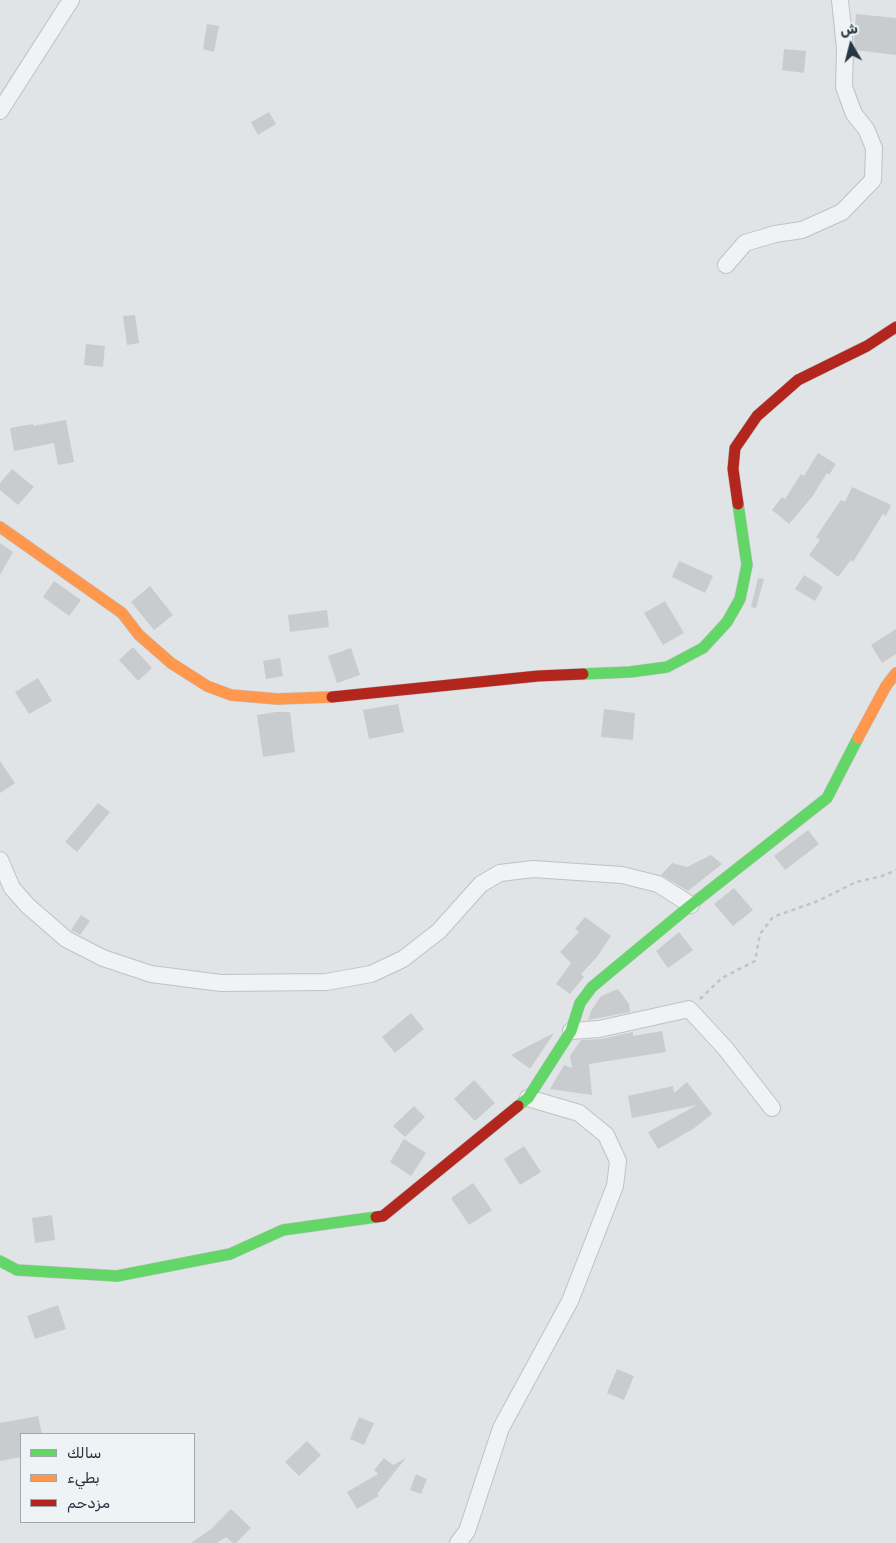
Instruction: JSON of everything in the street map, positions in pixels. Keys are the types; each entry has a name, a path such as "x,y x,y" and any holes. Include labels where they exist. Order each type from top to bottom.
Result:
{"street":[{"path":"0,111 71,0"},
{"path":"726,265 744,243 775,234 802,230 842,212 873,180 874,148 866,130 854,114 844,87 845,49 840,0"},
{"path":"0,527 122,613 139,635 172,663 207,686 231,695 277,699 333,697 538,676 630,672 667,667 703,648 727,622 740,599 747,565 733,469 736,448 757,416 798,380 867,346 896,327"},
{"path":"0,1261 17,1270 117,1276 230,1254 283,1230 383,1216 528,1098 571,1032 580,1003 592,987 691,905 827,798 886,686 896,673"},
{"path":"0,860 12,888 28,906 66,939 103,958 151,974 221,983 326,982 371,974 403,960 438,931 481,884 500,872 533,869 622,875 658,884 691,905"},
{"path":"571,1032 599,1029 689,1009 725,1048 772,1108"},
{"path":"458,1543 466,1531 501,1428 570,1301 614,1186 618,1161 606,1134 578,1113 528,1098"},
{"path":"0,1278 17,1270"}],"path":[{"path":"689,1009 722,978 755,961 760,934 773,917 818,901 856,882 882,876 896,870"}],"building":[{"path":"856,14 896,18 896,55 855,50"},
{"path":"207,24 219,26 214,52 203,49"},
{"path":"784,49 806,51 804,73 782,70"},
{"path":"269,112 276,124 258,135 251,122"},
{"path":"135,315 139,343 127,345 123,316"},
{"path":"86,344 105,346 103,367 84,365"},
{"path":"66,420 74,462 58,465 54,443 14,451 10,428"},
{"path":"818,453 836,464 829,475 827,473 812,497 789,524 772,510 782,497 785,499 801,474 804,476"},
{"path":"12,469 34,487 18,505 0,490 0,483"},
{"path":"852,487 891,505 886,516 883,514 853,562 851,560 838,577 809,555 820,540 816,537 841,500 845,502"},
{"path":"0,543 13,552 0,575"},
{"path":"679,561 713,576 705,593 672,577"},
{"path":"804,575 823,587 815,601 795,589"},
{"path":"758,578 764,579 756,608 751,607"},
{"path":"54,581 81,600 69,616 43,597"},
{"path":"150,586 173,615 154,630 131,602"},
{"path":"665,601 684,633 663,645 644,613"},
{"path":"327,610 329,627 290,632 288,615"},
{"path":"896,629 896,654 882,663 871,645"},
{"path":"133,647 152,668 138,681 119,660"},
{"path":"351,648 360,675 337,683 328,656"},
{"path":"280,658 283,676 266,679 263,661"},
{"path":"38,678 52,701 29,714 15,692"},
{"path":"398,704 404,732 369,739 363,710"},
{"path":"604,709 635,713 633,740 601,737"},
{"path":"290,712 295,752 263,757 257,715"},
{"path":"0,761 15,783 0,793"},
{"path":"98,803 110,812 77,852 65,842"},
{"path":"808,830 819,844 785,870 774,856"},
{"path":"711,855 722,864 688,891 661,875 672,863 687,867"},
{"path":"734,888 753,910 733,926 714,904"},
{"path":"81,915 90,921 80,935 71,930"},
{"path":"585,917 611,936 597,957 581,974 584,977 570,994 556,984 571,963 560,952 579,932 575,929"},
{"path":"679,932 693,950 668,968 656,951"},
{"path":"618,989 629,1004 630,1012 588,1020 591,1011 601,996"},
{"path":"411,1013 424,1029 395,1053 382,1037"},
{"path":"662,1031 666,1052 589,1064 592,1095 550,1089 564,1065 572,1068 570,1056 581,1040 601,1039 633,1032 633,1036"},
{"path":"554,1033 530,1069 511,1055"},
{"path":"474,1080 495,1103 475,1121 454,1099"},
{"path":"687,1082 712,1114 693,1129 658,1149 648,1132 697,1105 632,1118 628,1096 673,1086 674,1093"},
{"path":"414,1106 425,1117 405,1137 393,1126"},
{"path":"404,1139 426,1153 411,1176 390,1162"},
{"path":"524,1146 541,1172 520,1185 504,1159"},
{"path":"473,1183 492,1210 469,1225 451,1198"},
{"path":"52,1215 55,1240 35,1243 32,1218"},
{"path":"58,1305 66,1329 35,1339 27,1316"},
{"path":"617,1369 634,1376 624,1400 607,1393"},
{"path":"38,1416 42,1433 20,1433 20,1457 0,1461 0,1423"},
{"path":"359,1417 374,1423 364,1445 350,1439"},
{"path":"307,1441 321,1455 299,1476 285,1462"},
{"path":"384,1458 393,1465 406,1458 377,1494 379,1496 357,1509 347,1492 378,1474 374,1470"},
{"path":"416,1474 427,1479 421,1494 410,1490"},
{"path":"231,1509 251,1528 236,1543 233,1543 226,1537 217,1543 191,1543 211,1529"}],"traffic: fast":[{"path":"583,674 630,672 667,667 703,648 727,622 740,599 747,565 738,504"},
{"path":"518,1106 528,1098 571,1031 580,1003 592,987 691,905 827,798 858,738"},
{"path":"0,1261 17,1270 117,1276 230,1254 283,1230 376,1217"}],"traffic: slow":[{"path":"0,527 122,613 139,635 171,663 207,686 231,695 277,699 332,697"},
{"path":"858,738 886,686 896,673"}],"traffic: jam":[{"path":"738,504 733,469 735,448 757,416 798,380 867,346 896,327"},
{"path":"332,697 538,676 583,674"},
{"path":"376,1217 383,1216 518,1106"}]}
